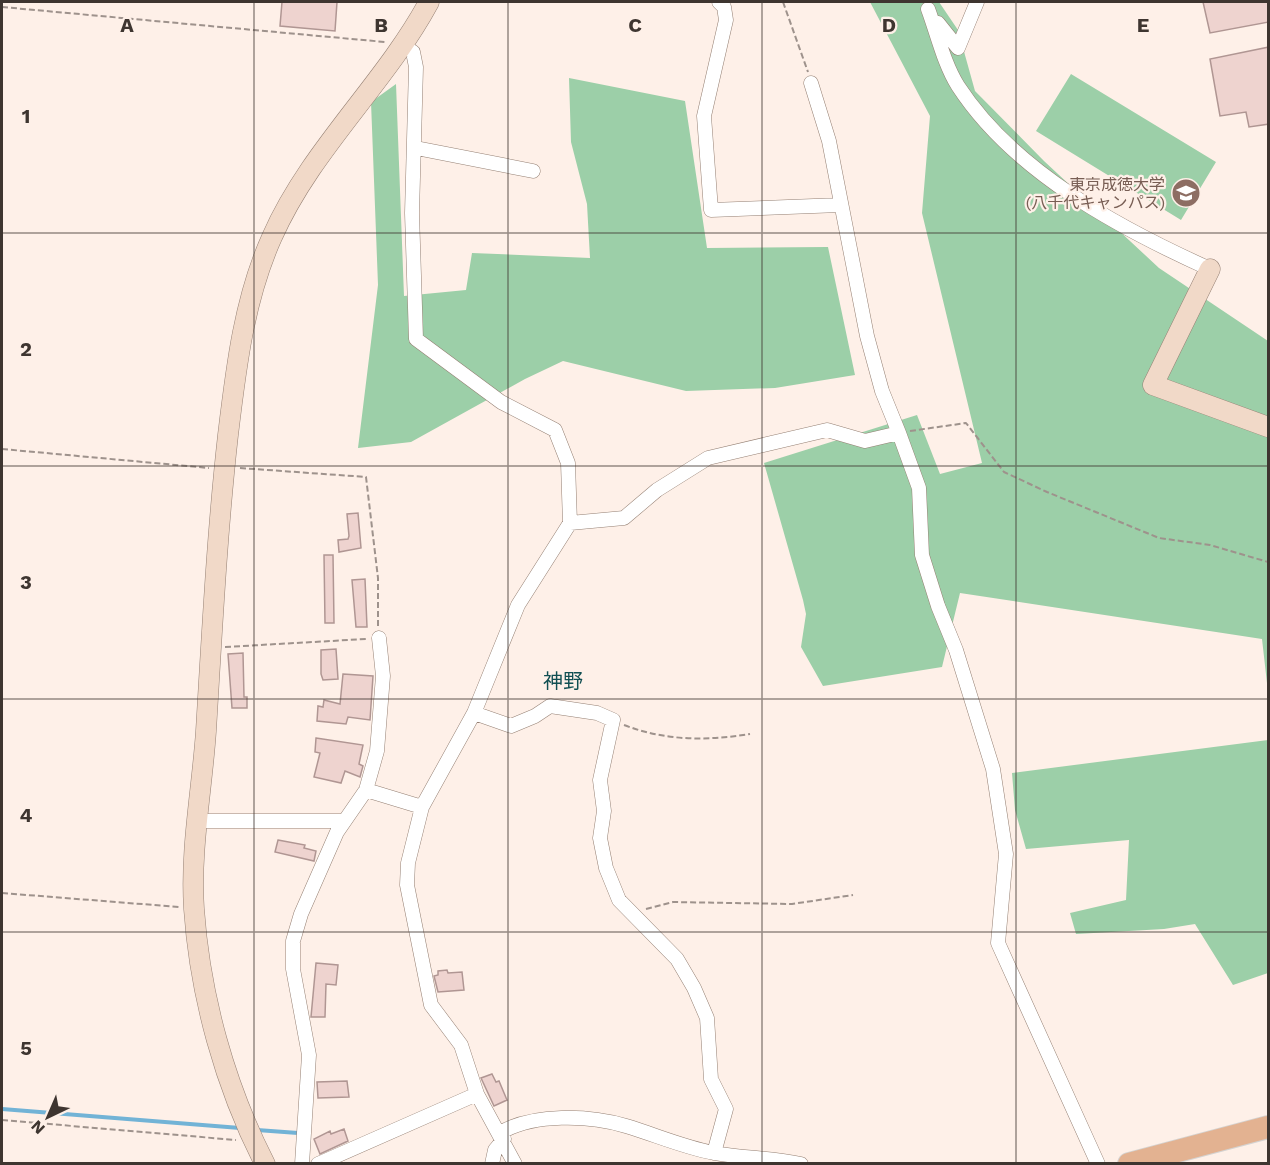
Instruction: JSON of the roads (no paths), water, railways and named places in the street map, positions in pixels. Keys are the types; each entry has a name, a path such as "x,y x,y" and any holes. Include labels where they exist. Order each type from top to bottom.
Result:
{"main road":[{"path":"1129,1164 1269,1127"}],"street":[{"path":"265,1164 232,1090 217,1037 204,978 194,908 197,821 224,467 240,343 270,239 292,195 320,152 403,46 429,2"},
{"path":"719,2 724,7 726,20 704,116 711,210 840,205"},
{"path":"925,5 958,48 977,2"},
{"path":"925,5 957,84 993,130 1053,181 1102,216 1210,268 1153,386 1269,427"},
{"path":"403,46 413,52 416,67 416,148 412,213 416,339 501,402 555,430 568,463 570,523 518,605 474,713 422,807 408,863 406,885 431,1005 461,1045 477,1094 502,1136 515,1164"},
{"path":"811,83 829,141 867,336 882,390 919,489 922,555 938,606 956,650 993,769 1006,854 998,943 1098,1164"},
{"path":"416,148 533,171"},
{"path":"570,523 624,518 657,490 708,458 827,430 865,441 899,433"},
{"path":"302,1164 309,1055 293,969 293,941 310,891 344,821 366,790 376,751 382,687 379,638"},
{"path":"474,713 512,726 535,716 550,706 557,706 597,713 612,720 600,780 604,811 600,838 606,868 614,891 677,959 694,988 707,1018 711,1079 726,1109 714,1153"},
{"path":"366,790 422,807"},
{"path":"197,821 344,821"},
{"path":"318,1164 477,1094"},
{"path":"492,1164 495,1150 502,1136 514,1124 543,1119 598,1120 624,1125 673,1143 714,1153 801,1164"}],"waterway":[{"path":"2,1109 240,1128"},
{"path":"257,1130 298,1133"}],"place":[{"name":"東京成徳大学 (八千代キャンパス)","path":"1186,193"}],"district":[{"name":"神野","path":"563,681"}]}
